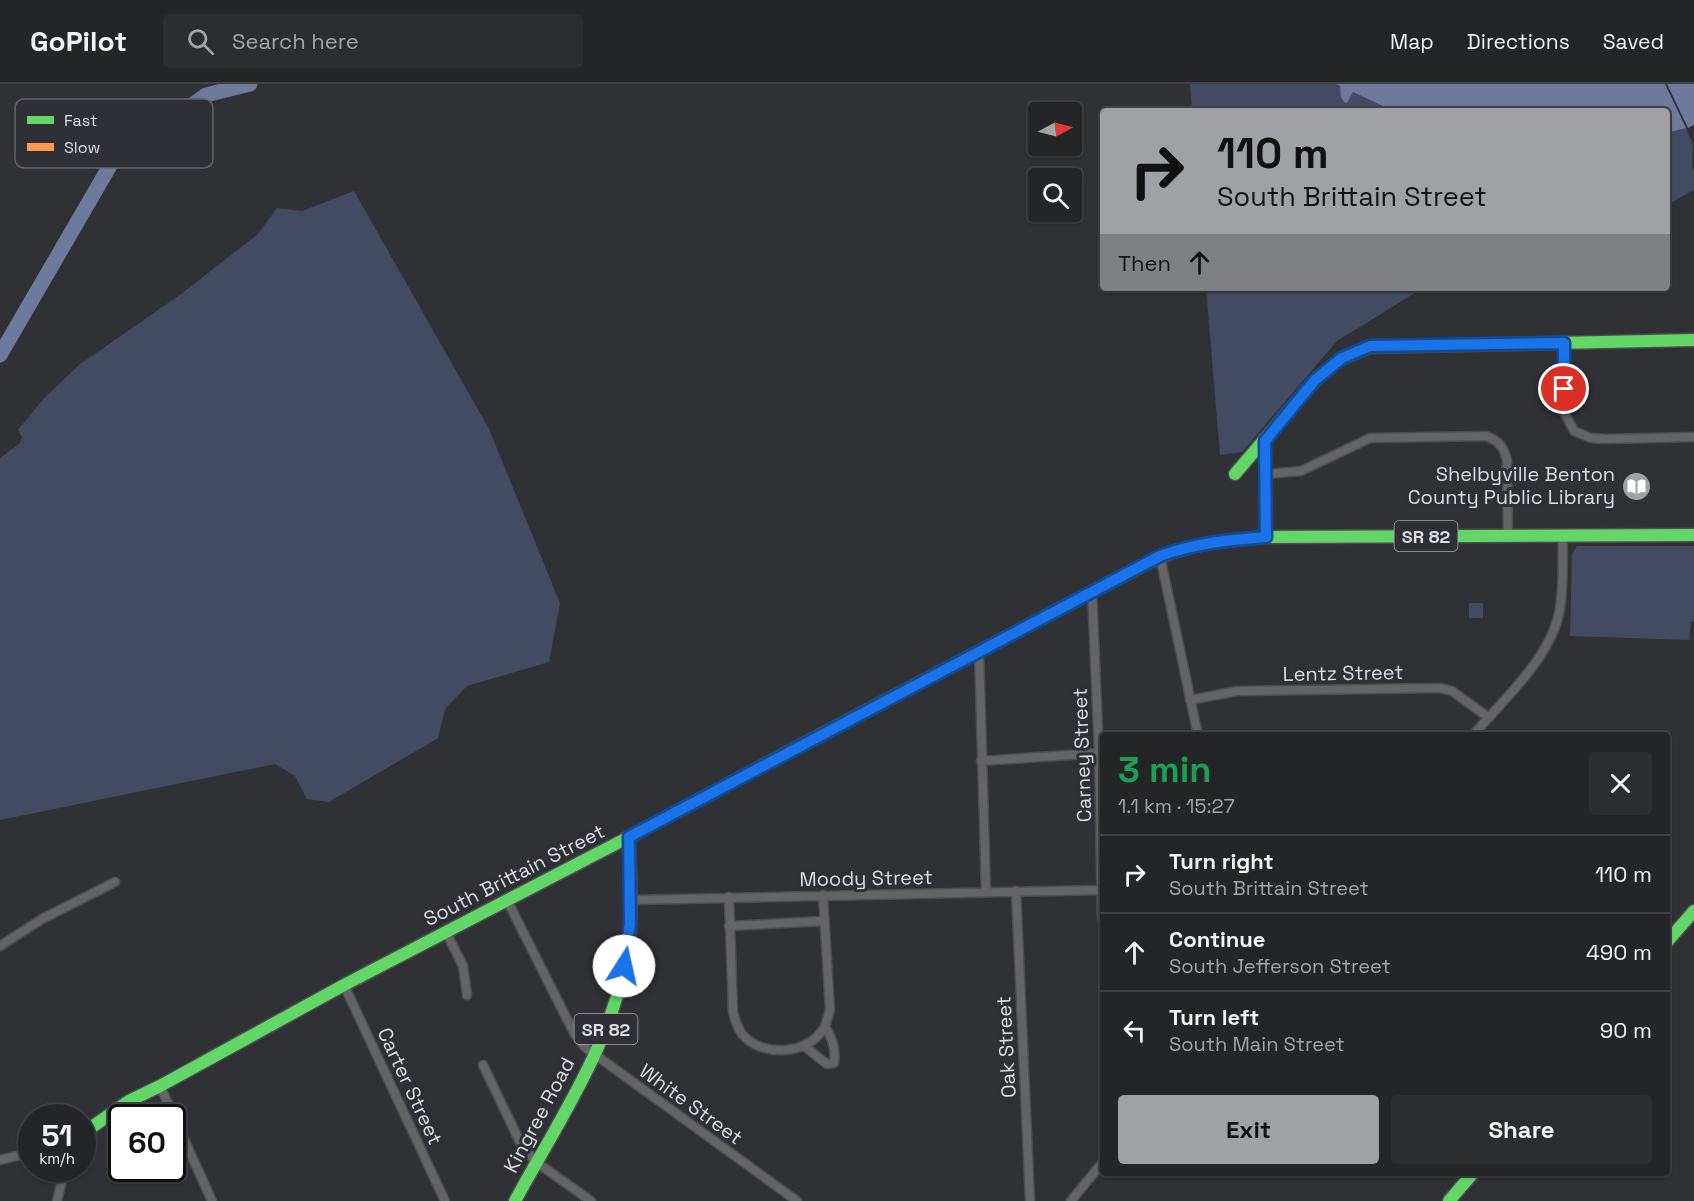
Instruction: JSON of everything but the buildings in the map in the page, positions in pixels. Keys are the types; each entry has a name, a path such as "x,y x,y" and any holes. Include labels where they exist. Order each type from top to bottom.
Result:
{"main road":[{"path":"1235,474 1315,380 1342,358 1370,346 1694,340"},
{"name":"SR 82","path":"1160,556 1184,547 1208,542 1266,537 1694,535"},
{"name":"South Brittain Street","path":"96,1124 129,1101 344,985 1160,556"},
{"name":"Kingree Road","path":"515,1201 594,1055 621,984 630,936 629,837"},
{"path":"1670,938 1694,910"},
{"path":"1449,1201 1470,1176"}],"street":[{"path":"1564,343 1564,412 1574,431 1591,438 1606,439 1694,437"},
{"path":"1266,474 1310,468 1370,438 1486,436 1498,441 1504,449 1507,460 1508,535"},
{"path":"1265,441 1266,537"},
{"path":"1476,732 1544,650 1556,625 1560,609 1563,535"},
{"path":"1160,556 1197,732"},
{"name":"Carney Street","path":"1092,591 1100,799"},
{"path":"980,650 986,892"},
{"name":"Lentz Street","path":"1190,700 1237,691 1440,688 1452,690 1488,717"},
{"path":"981,760 1099,753"},
{"path":"0,946 42,919 116,882"},
{"name":"Moody Street","path":"631,900 1100,890"},
{"name":"Oak Street","path":"1016,891 1030,1201"},
{"path":"729,897 733,1012 741,1033 759,1046 781,1050 804,1046 825,1027 830,1010 823,895"},
{"name":"White Street","path":"507,900 574,1033 586,1048 797,1201"},
{"path":"729,926 824,921"},
{"path":"446,932 463,966 467,995"},
{"name":"Carter Street","path":"344,985 445,1201"},
{"path":"804,1046 827,1064 834,1063 834,1042 825,1027"},
{"path":"483,1065 520,1144 536,1162 591,1201"},
{"path":"160,1086 212,1201"},
{"path":"0,1160 18,1156"},
{"path":"1071,1201 1100,1165"},
{"path":"57,1201 62,1182"}],"shaded area":[{"path":"1190,84 1336,84 1340,86 1342,100 1347,102 1353,92 1387,108 1192,108"},
{"path":"1336,84 1665,84 1686,128 1670,132 1670,108 1387,108 1353,92 1347,103 1344,102 1340,86"},
{"path":"1667,84 1694,84 1694,125 1688,128"},
{"path":"1686,128 1693,144 1694,190 1670,203 1670,132"},
{"path":"354,191 489,429 560,603 549,662 467,686 445,709 438,738 329,802 307,799 295,776 275,764 0,820 0,458 20,443 22,437 18,430 45,397 79,365 181,294 257,235 277,208 302,211"},
{"path":"1206,291 1418,291 1337,341 1242,452 1220,455"},
{"path":"1577,546 1694,546 1694,621 1691,622 1689,640 1570,636 1572,554"},
{"path":"1469,603 1483,603 1483,618 1469,618"}],"waterway":[{"path":"200,99 206,95 250,84"},
{"path":"0,355 109,168"}],"traffic: fast":[{"path":"1235,474 1315,380 1342,358 1370,347 1694,340"},
{"path":"1149,562 1191,547 1266,537 1694,535"},
{"path":"515,1201 585,1074 613,1008 623,973 629,938 631,900 629,837 811,740"},
{"path":"96,1124 129,1101 344,985 629,837"},
{"path":"1670,938 1694,911"},
{"path":"1449,1201 1470,1176"}],"traffic: slow":[{"path":"811,740 1149,562"}],"place":[{"name":"Shelbyville Benton County Public Library","path":"1636,486"}],"route":[{"path":"624,966 630,936 629,837 906,691 1020,628 1160,556 1184,547 1208,542 1266,537 1265,441 1315,380 1342,358 1370,346 1564,343 1564,389"}]}
